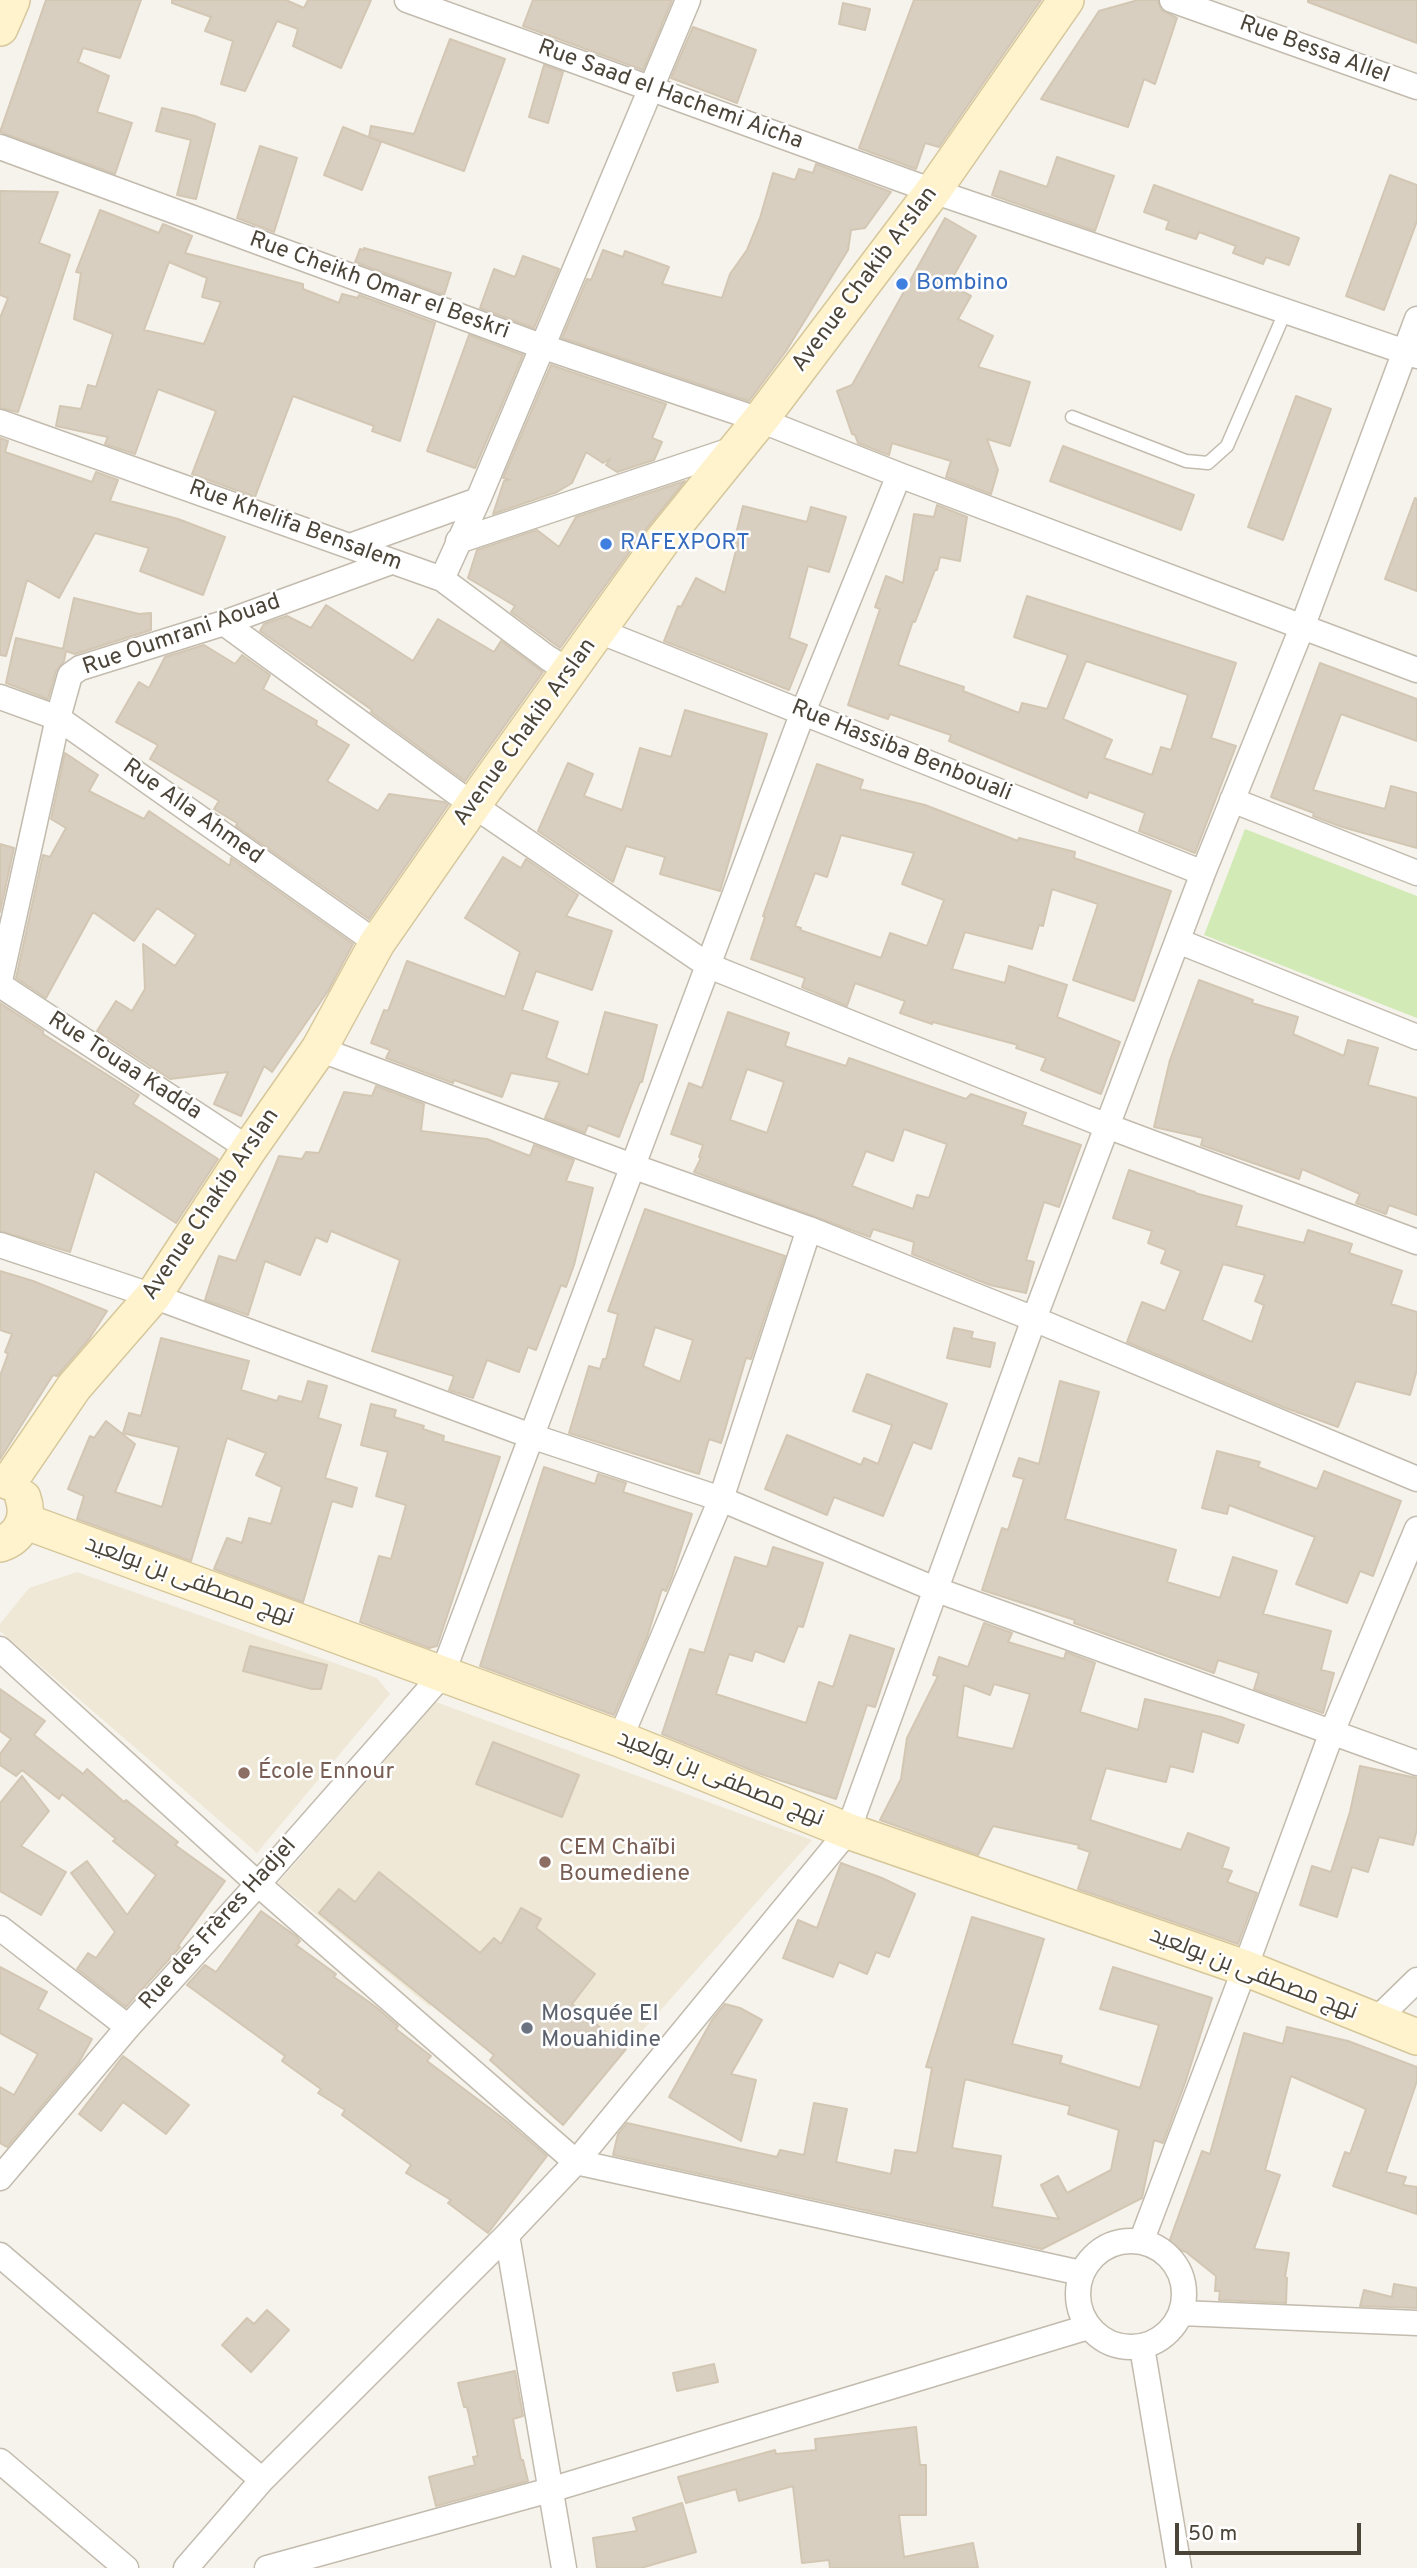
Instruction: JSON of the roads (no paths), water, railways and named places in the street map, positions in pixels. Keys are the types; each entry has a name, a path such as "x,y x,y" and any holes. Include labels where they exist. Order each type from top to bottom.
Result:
{"main road":[{"path":"0,28 12,0"},
{"name":"Avenue Chakib Arslan","path":"5,1480 74,1387 153,1296 249,1149 319,1049 377,943 662,541 760,420 933,191 1066,0"},
{"path":"5,1480 20,1492 25,1502 12,1532"},
{"name":"نهج مصطفى بن بولعيد","path":"12,1532 442,1675 620,1739 848,1831 1245,1969 1417,2037"}],"street":[{"name":"Rue Saad el Hachemi Aicha","path":"407,0 933,191 1410,354"},
{"path":"442,579 478,500 688,0"},
{"name":"Rue Bessa Allel","path":"1172,0 1417,88"},
{"name":"Rue Cheikh Omar el Beskri","path":"0,148 541,346 760,420 1417,670"},
{"path":"186,2568 262,2480 507,2235 576,2162 848,1831 1034,1319 1203,873 1410,354 1417,318"},
{"name":"Rue Khelifa Bensalem","path":"0,422 442,579 569,671"},
{"path":"458,541 738,448"},
{"path":"442,1675 803,712 899,475"},
{"path":"350,546 478,500"},
{"name":"Rue Oumrani Aouad","path":"0,983 58,718 71,675 80,668 224,623 391,562"},
{"path":"224,623 473,805 709,966 1107,1126 1417,1242"},
{"name":"Rue Hassiba Benbouali","path":"599,631 1203,873"},
{"name":"Rue Alla Ahmed","path":"0,697 58,718 377,943"},
{"path":"1232,800 1417,873"},
{"path":"1178,941 1417,1037"},
{"name":"Rue Touaa Kadda","path":"0,983 249,1149"},
{"path":"319,1049 809,1229 1034,1319 1417,1479"},
{"path":"620,1739 721,1499 809,1229"},
{"path":"0,1245 153,1296 531,1436 721,1499 937,1590 1417,1763"},
{"path":"1132,2242 1163,2185 1332,1732 1417,1529"},
{"path":"0,1649 258,1884 576,2162 1081,2273"},
{"name":"Rue des Frères Hadjel","path":"0,2178 128,2027 442,1675"},
{"path":"0,1928 128,2027"},
{"path":"1374,2022 1417,1980"},
{"path":"507,2235 564,2568"},
{"path":"1132,2242 1157,2248 1172,2260 1181,2276 1184,2295 1181,2314 1173,2327 1159,2340 1142,2347 1120,2347 1102,2340 1088,2327 1080,2310 1077,2291 1081,2273 1090,2259 1105,2248 1132,2242"},
{"path":"0,2255 262,2480"},
{"path":"1181,2314 1417,2323"},
{"path":"267,2568 550,2490 1088,2327"},
{"path":"1142,2347 1179,2568"},
{"path":"0,2461 126,2568"}],"lane":[{"path":"1072,417 1186,461 1208,463 1227,446 1286,310"}],"place":[{"name":"Bombino","path":"902,284"},
{"name":"RAFEXPORT","path":"606,544"},
{"name":"École Ennour","path":"244,1773"},
{"name":"CEM Chaïbi Boumediene","path":"545,1862"},
{"name":"Mosquée El Mouahidine","path":"527,2028"}]}
